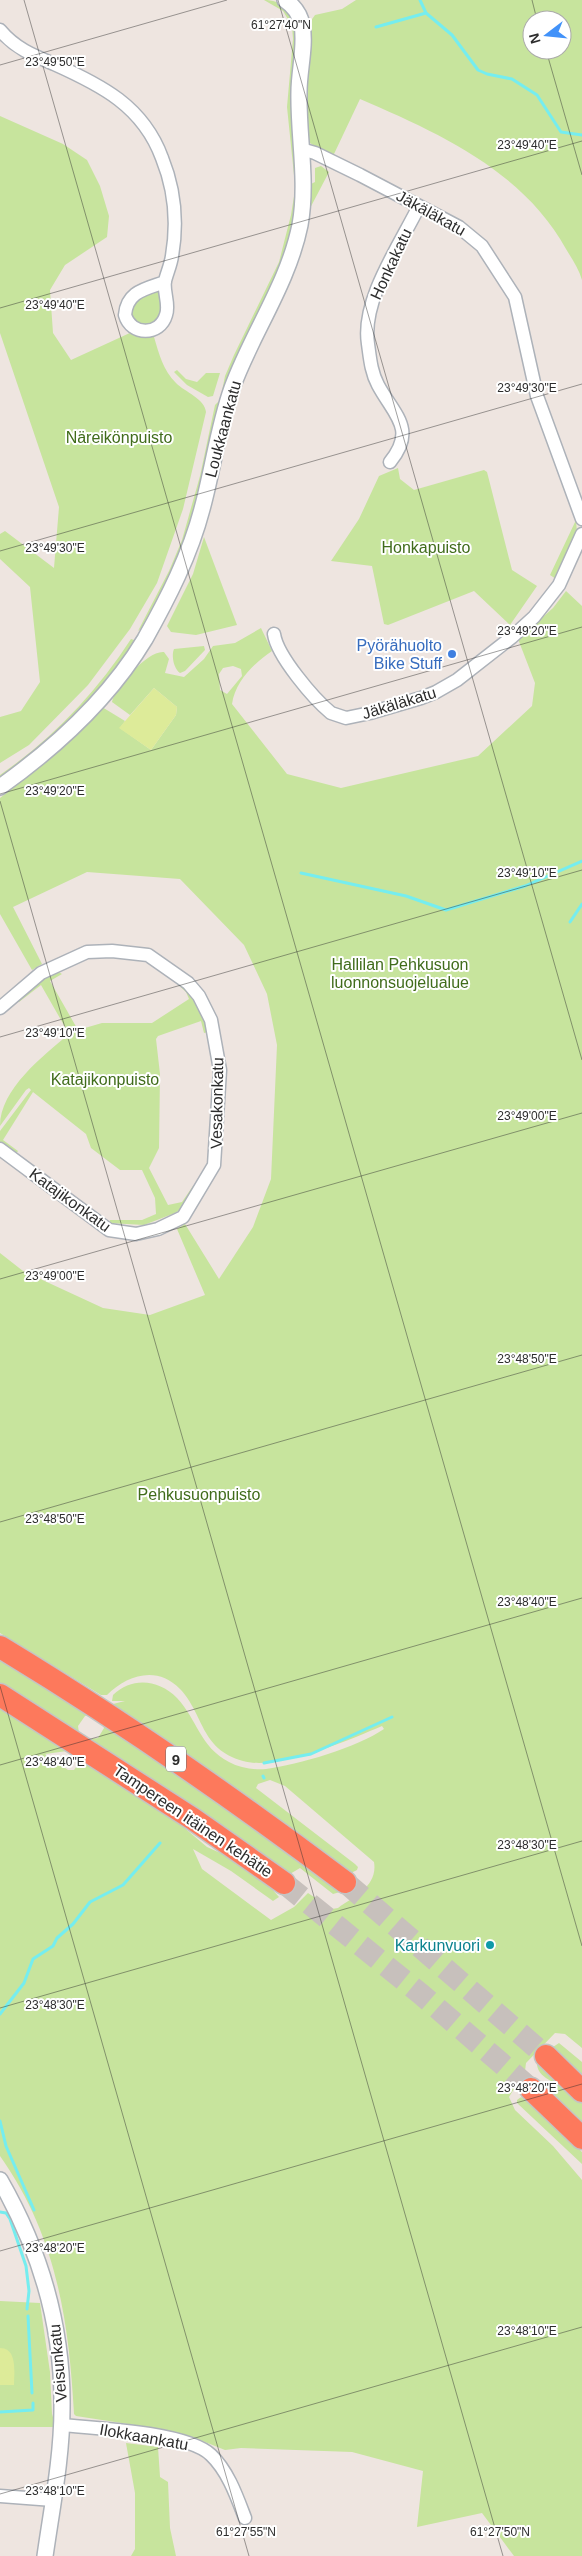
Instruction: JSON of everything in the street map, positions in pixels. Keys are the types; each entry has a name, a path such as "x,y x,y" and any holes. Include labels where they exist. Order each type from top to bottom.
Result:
{"highway":[{"name":"9","path":"0,1647 142,1736 234,1800 344,1882"},
{"name":"Tampereen itäinen kehätie","path":"0,1695 193,1819 284,1883"},
{"path":"546,2056 582,2091"},
{"path":"530,2089 582,2138"}],"street":[{"name":"Loukkaankatu","path":"0,787 64,737 100,700 144,640 177,578 202,510 232,388 293,252 302,202 299,90 303,34 297,12 285,0"},
{"path":"0,30 18,48 104,88 127,106 147,130 162,156 174,199 174,244 165,282"},
{"name":"Jäkäläkatu","path":"301,149 315,153 419,206 473,237 489,255 513,292 537,396 582,519"},
{"name":"Honkakatu","path":"390,462 402,445 402,427 375,379 367,329 379,287 419,206"},
{"name":"Jäkäläkatu","path":"274,634 277,645 286,660 331,713 339,717 352,718 421,698 457,680 526,625 560,585 582,534"},
{"name":"Vesakonkatu","path":"0,1008 41,973 73,957 94,950 148,955 167,967 196,991 210,1016 219,1058 216,1158 212,1171 192,1203 181,1218 174,1223"},
{"name":"Katajikonkatu","path":"0,1149 109,1230 141,1233 174,1223"},
{"name":"Veisunkatu","path":"0,2180 5,2200 38,2260 51,2305 60,2359 61,2425 46,2556"},
{"name":"Ilokkaankatu","path":"61,2425 153,2436 200,2447 210,2454 222,2468 245,2518"},
{"path":"0,2496 53,2500"}],"green space":[{"path":"264,0 276,2 284,7 291,15 296,26 296,177 294,175 287,107 293,39 292,26 283,11"},
{"path":"356,0 582,0 582,280 573,260 548,222 527,197 503,176 449,141 360,99 334,154 322,151 310,143 305,128 310,22 315,15 342,9"},
{"name":"Näreikönpuisto","path":"0,116 63,144 87,160 100,186 109,216 107,237 65,265 50,290 53,333 71,360 132,332 143,337 154,337 162,362 168,373 176,383 202,403 206,412 183,509 157,583 130,629 88,685 29,745 0,763 0,717 21,711 40,682 30,587 0,559 0,534 5,531 54,568 59,507 0,333"},
{"path":"321,166 329,172 307,214 311,184 315,182 315,168"},
{"path":"296,184 296,215 288,251 222,391 225,376 234,355 279,262 291,215"},
{"path":"159,289 163,308 157,322 142,326 131,319 134,302 138,298"},
{"path":"177,370 186,379 197,382 206,373 220,373 213,396 208,397 187,385 174,372"},
{"path":"219,401 195,512 177,565 144,626 138,631 169,571 182,540 200,476 215,405"},
{"name":"Honkapuisto","path":"398,468 400,479 414,490 484,470 487,472 512,570 537,586 510,625 474,591 388,625 384,624 372,566 331,561 359,519 379,476"},
{"path":"576,520 577,534 556,579 550,575"},
{"path":"204,537 237,625 196,635 171,632 167,626 193,574"},
{"path":"566,591 582,606 582,2048 565,2034 555,2033 526,2063 525,2071 509,2097 515,2110 553,2146 582,2180 582,2556 514,2556 482,2513 417,2527 423,2471 352,2452 241,2448 225,2450 190,2436 167,2430 76,2416 74,2414 68,2345 56,2279 47,2248 34,2216 19,2186 0,2156 0,1709 67,1751 45,1754 68,1770 74,1770 79,1763 78,1757 175,1820 207,1847 227,1856 271,1888 279,1897 273,1901 231,1871 193,1849 202,1869 271,1920 294,1907 308,1893 332,1909 338,1908 364,1890 369,1884 374,1870 374,1862 285,1786 270,1780 258,1784 256,1788 355,1864 358,1867 357,1870 351,1873 249,1797 113,1704 125,1701 112,1701 113,1695 128,1685 137,1683 153,1684 162,1687 184,1706 211,1749 233,1764 252,1769 279,1767 344,1749 384,1729 382,1726 333,1746 294,1758 258,1763 243,1761 218,1748 210,1740 188,1699 180,1689 162,1677 152,1675 133,1678 124,1682 107,1695 101,1695 0,1633 0,1253 23,1271 103,1308 150,1315 205,1295 177,1229 185,1224 219,1279 253,1227 271,1179 277,1045 267,994 244,945 180,879 87,872 13,907 42,964 32,970 0,914 0,798 52,757 102,707 125,721 120,728 151,750 176,715 177,707 154,688 130,715 112,702 114,695 133,671 150,657 164,652 169,659 165,673 184,677 204,659 213,646 235,643 261,628 272,651 246,674 237,688 232,704 287,774 341,788 478,756 532,706 535,683 518,639 553,608","holes":["233,666 241,669 242,676 227,694 220,690 219,674 223,668"]},
{"path":"131,639 134,640 134,643 120,664 89,701 73,718 0,781 0,775 56,730 88,696"},
{"path":"204,646 205,650 185,671 180,673 173,659 174,649"},
{"path":"154,688 177,707 176,715 151,750 119,728"},
{"name":"Katajikonpuisto","path":"57,971 62,974 50,981 78,1030 102,1023 152,1023 189,999 186,992 175,980 192,996 201,1009 208,1032 204,1033 201,1021 158,1036 156,1039 160,1074 159,1148 149,1168 168,1205 182,1202 193,1186 196,1188 181,1209 175,1213 144,1225 109,1223 110,1220 142,1220 156,1214 155,1198 142,1170 120,1170 91,1148 86,1134 33,1092 3,1140 18,1151 16,1154 0,1143 0,1131 31,1090 29,1088 26,1090 0,1126 2,1112 15,1086 47,1052 69,1034 41,985 19,1002 17,1000 41,978"},
{"path":"0,1656 92,1714 85,1716 78,1726 79,1733 0,1687"},
{"path":"102,1723 187,1776 340,1892 333,1894 300,1868 290,1874 89,1739 98,1738 104,1728"},
{"path":"559,2043 582,2062 582,2075 553,2047"},
{"path":"539,2061 582,2101 582,2126 538,2081 551,2087 553,2086 551,2081 540,2073 537,2065"},
{"path":"521,2097 582,2152 582,2164 517,2103 517,2100"},
{"path":"0,2301 40,2303 50,2372 52,2414 56,2427 0,2427"},
{"path":"0,2348 10,2352 14,2362 14,2385 0,2385"},
{"path":"126,2443 158,2447 160,2477 168,2482 170,2528 176,2556 131,2556 135,2549 135,2493"}],"waterway":[{"path":"420,0 426,13"},
{"path":"376,27 426,13 452,35 478,70 487,74 512,79 537,95 561,132 582,135"},
{"path":"301,873 406,896 446,910 525,886 582,861"},
{"path":"570,922 582,904"},
{"path":"264,1763 311,1754 392,1717"},
{"path":"0,2014 24,1983 33,1959 53,1946 57,1938 73,1924 90,1902 123,1885 160,1843"},
{"path":"0,2121 6,2146 34,2210"},
{"path":"0,2212 6,2213 10,2219 26,2266 29,2291 27,2309"},
{"path":"28,2316 32,2393"},
{"path":"0,2412 33,2410 33,2403"}],"tunnel":[{"path":"345,1882 546,2056"},
{"path":"284,1883 422,1995 531,2089"}],"place":[{"name":"Pyörähuolto Bike Stuff","path":"452,654"},
{"name":"Karkunvuori","path":"490,1945"}],"park label":[{"name":"Hallilan Pehkusuon luonnonsuojelualue","path":"400,973"},
{"name":"Pehkusuonpuisto","path":"199,1494"}]}
